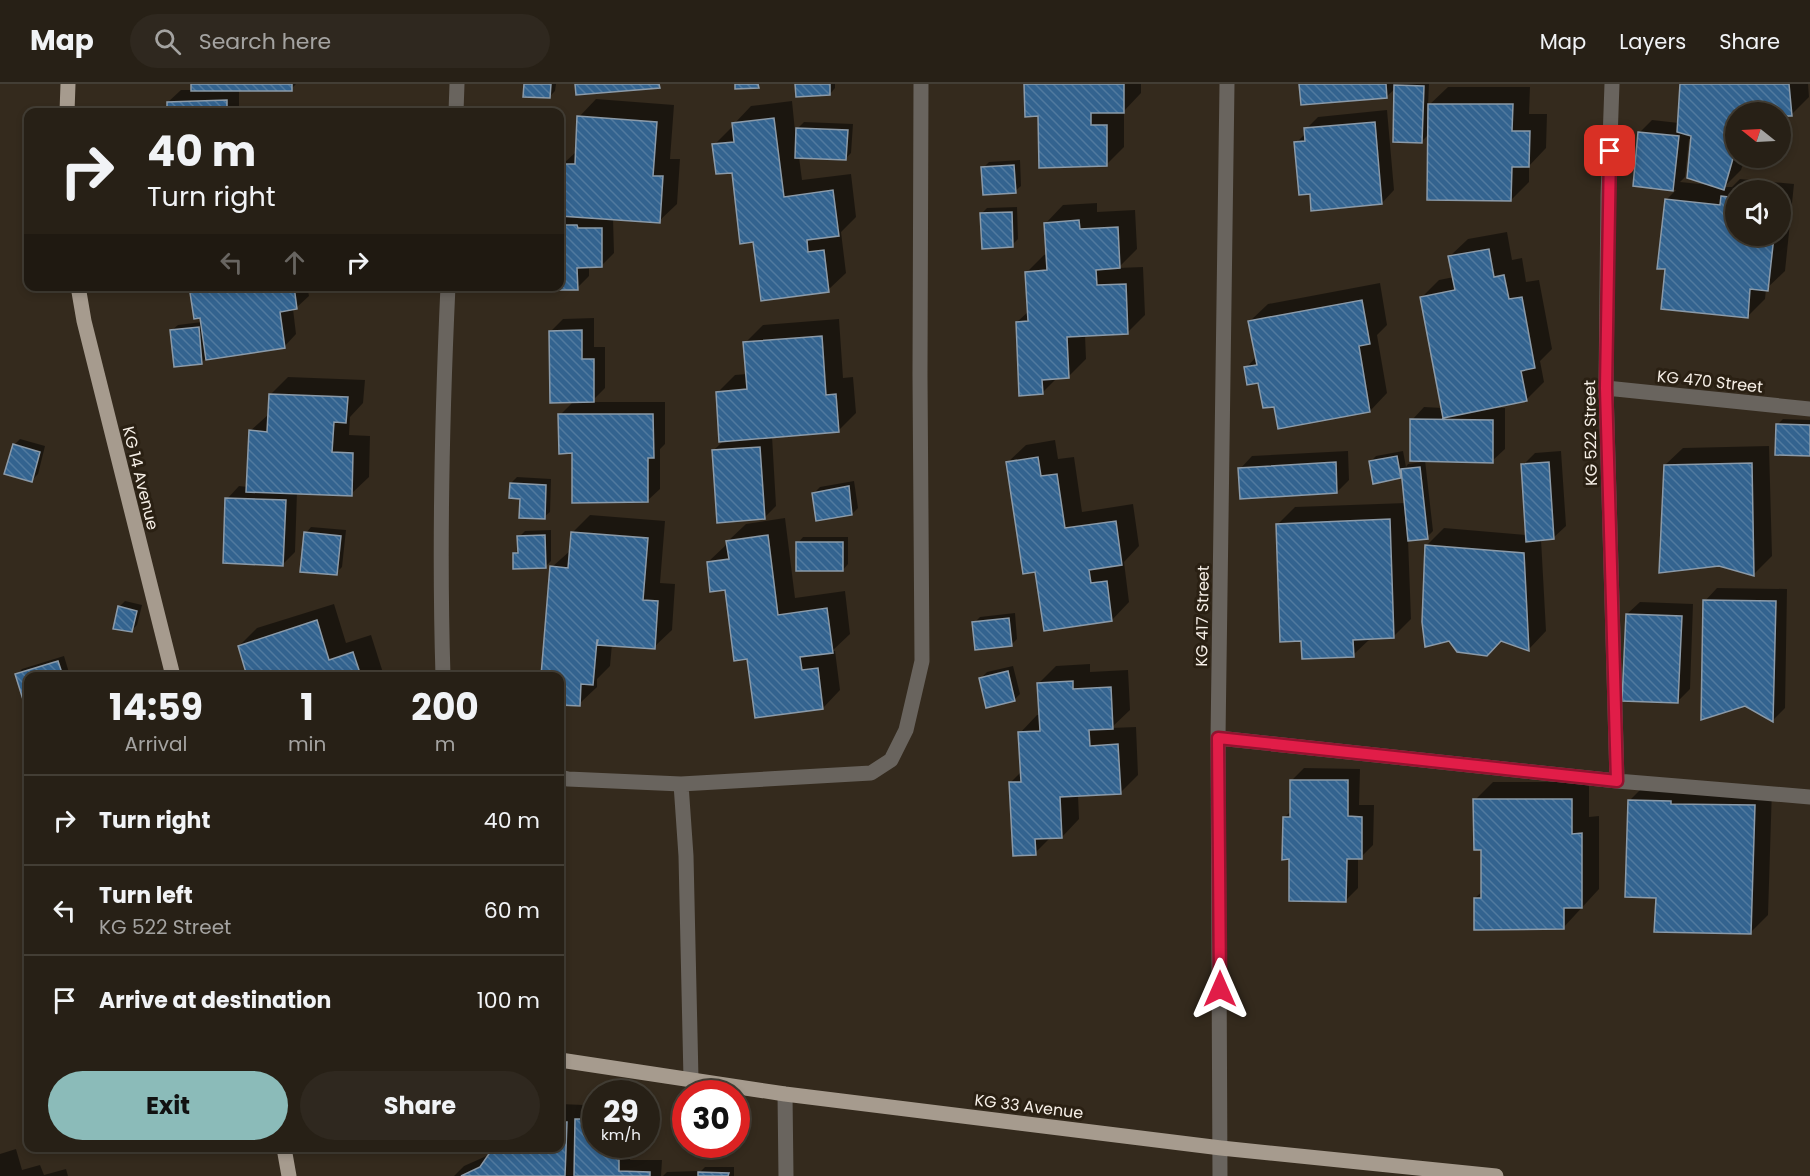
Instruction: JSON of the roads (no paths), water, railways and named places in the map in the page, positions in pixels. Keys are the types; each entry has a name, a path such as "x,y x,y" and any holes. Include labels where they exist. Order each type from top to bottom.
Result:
{"main road":[{"path":"67,108 68,84"},
{"name":"KG 14 Avenue","path":"79,291 89,343 172,672"},
{"name":"KG 33 Avenue","path":"564,1061 785,1094 1221,1148 1496,1176"},
{"path":"285,1152 289,1176"}],"street":[{"path":"456,84 456,108"},
{"path":"564,778 681,784 871,772 891,760 906,730 922,661 921,84"},
{"name":"KG 417 Street","path":"1220,1176 1218,738 1227,84"},
{"name":"KG 522 Street","path":"1612,84 1606,388 1617,781"},
{"path":"443,672 440,583 444,358 448,291"},
{"name":"KG 470 Street","path":"1606,388 1810,409"},
{"path":"1218,738 1617,781 1810,797"},
{"path":"681,784 687,856 691,1078"},
{"path":"785,1094 786,1176"}]}
